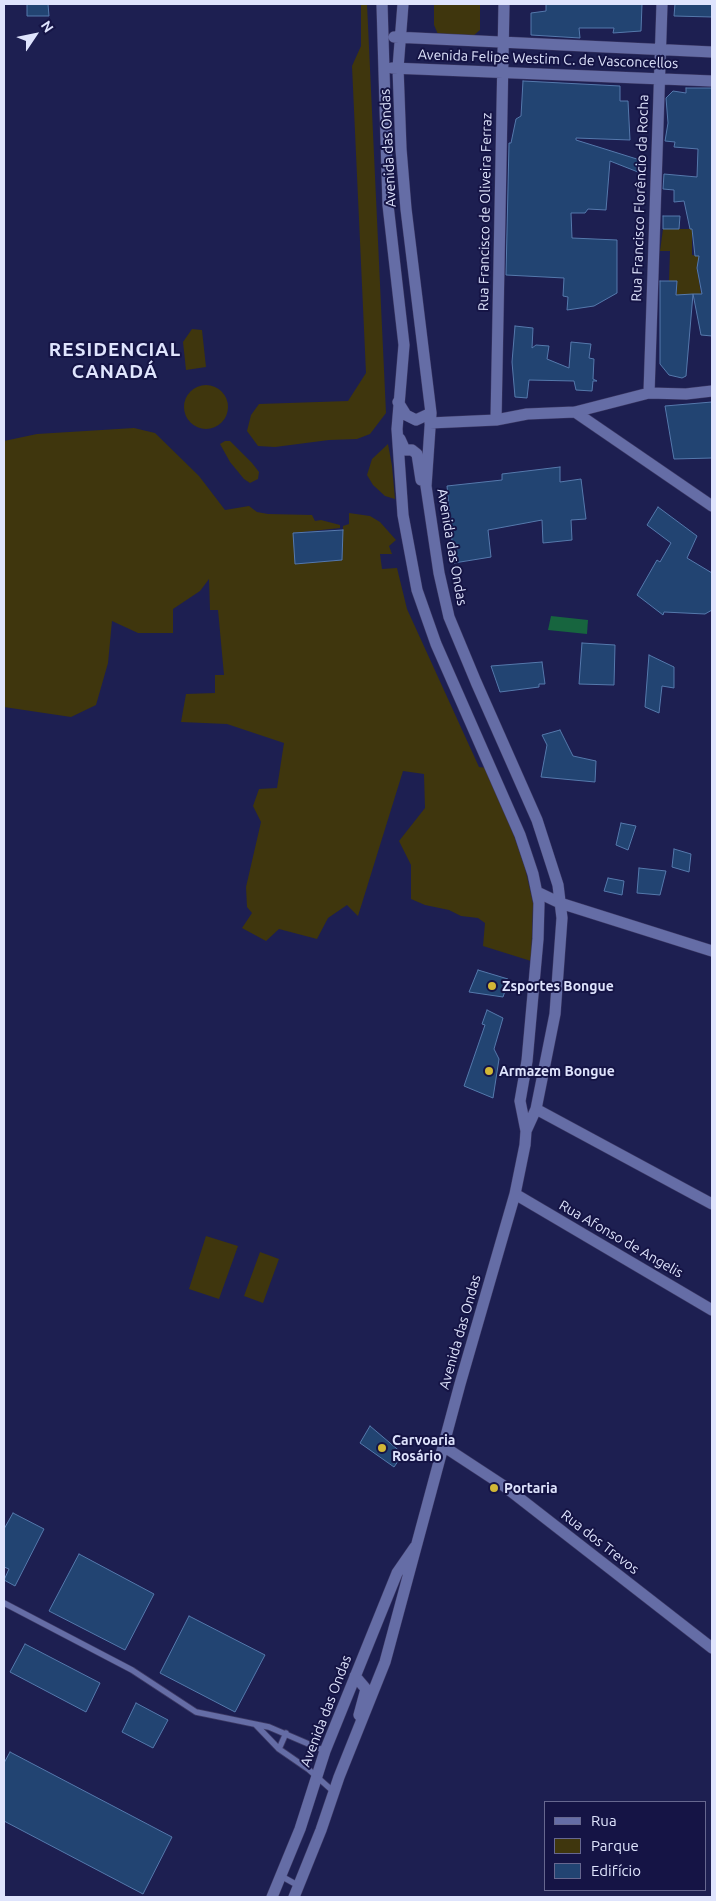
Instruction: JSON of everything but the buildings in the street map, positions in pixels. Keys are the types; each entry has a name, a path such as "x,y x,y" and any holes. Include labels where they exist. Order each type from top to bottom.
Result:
{"street":[{"name":"Avenida das Ondas","path":"382,4 388,205 404,345 397,429 403,516 417,590 436,644 520,835 537,892 539,903 538,939 527,1052 520,1101 526,1131"},
{"name":"Avenida das Ondas","path":"294,1897 385,1662 443,1446 515,1194 526,1131 536,1109 551,1032 560,965 562,918 556,877 537,820 449,616 439,573 428,506 426,486 430,418 406,209 398,68 403,4"},
{"name":"Rua Francisco de Oliveira Ferraz","path":"496,420 504,4"},
{"name":"Rua Francisco Florêncio da Rocha","path":"649,393 662,4"},
{"name":"Avenida Felipe Westim C. de Vasconcellos","path":"383,37 712,52"},
{"name":"Avenida Felipe Westim C. de Vasconcellos","path":"383,68 712,81"},
{"path":"398,401 406,415 416,420 430,418 496,420 527,414 575,412 649,393 686,394 712,391"},
{"path":"575,412 712,506"},
{"path":"397,429 405,450 412,450 417,454 428,506"},
{"path":"537,892 560,903 712,951"},
{"path":"529,1025 551,1032"},
{"path":"527,1052 546,1057"},
{"path":"536,1109 712,1204"},
{"name":"Rua Afonso de Angelis","path":"515,1194 712,1310"},
{"name":"Rua dos Trevos","path":"443,1446 504,1486 712,1646"},
{"name":"Avenida das Ondas","path":"272,1897 318,1777 325,1751 397,1573 419,1541"},
{"path":"385,1662 382,1648 398,1592 397,1573"},
{"path":"348,1756 366,1690 355,1676"}],"lane":[{"path":"4,1603 132,1670 196,1712 286,1733 325,1751"},
{"path":"256,1725 279,1749 318,1777 334,1792"},
{"path":"279,1749 286,1733"},
{"path":"281,1876 299,1886"}],"green space":[{"path":"361,4 367,4 386,413 370,434 357,439 329,440 275,447 258,446 247,431 251,415 259,404 348,401 366,373 352,66 361,46"},
{"path":"434,4 480,4 480,30 466,42 440,39 434,25"},
{"path":"663,229 692,229 692,255 699,256 697,268 701,294 687,295 676,306 677,281 669,281 670,251 660,251"},
{"path":"192,329 202,330 206,367 186,370 183,342"},
{"path":"202,385 210,385 222,391 228,407 222,423 210,429 202,429 190,423 184,411 184,403 190,391"},
{"path":"134,428 155,433 199,476 225,510 249,506 257,512 312,515 315,521 321,520 340,525 340,528 293,533 296,564 342,560 343,526 349,524 349,513 370,516 380,522 396,540 389,546 392,554 380,554 382,569 397,568 407,609 479,767 487,768 525,868 533,903 531,961 483,946 485,923 478,918 461,916 449,910 425,905 411,899 411,865 399,841 425,808 424,774 403,771 358,916 347,905 328,918 317,939 279,929 266,941 242,928 252,913 247,907 246,887 261,822 253,806 259,789 277,788 284,743 227,724 181,722 186,694 215,693 215,675 224,675 218,610 210,610 209,579 200,591 173,609 173,633 138,633 112,621 108,663 96,705 71,717 4,707 4,441 37,434"},
{"path":"230,441 252,463 259,472 258,479 250,483 244,479 230,462 220,444"},
{"path":"388,444 395,499 385,496 373,485 367,475 372,459"},
{"path":"206,1236 238,1246 219,1299 189,1289"},
{"path":"260,1252 279,1259 263,1303 244,1296"}],"shaded area":[{"path":"551,616 588,620 587,634 548,630"}],"place":[{"name":"Zsportes Bongue","path":"492,986"},
{"name":"Armazem Bongue","path":"489,1071"},
{"name":"Carvoaria Rosário","path":"382,1448"},
{"name":"Portaria","path":"494,1488"}],"district":[{"name":"RESIDENCIAL CANADÁ","path":"115,361"}]}
